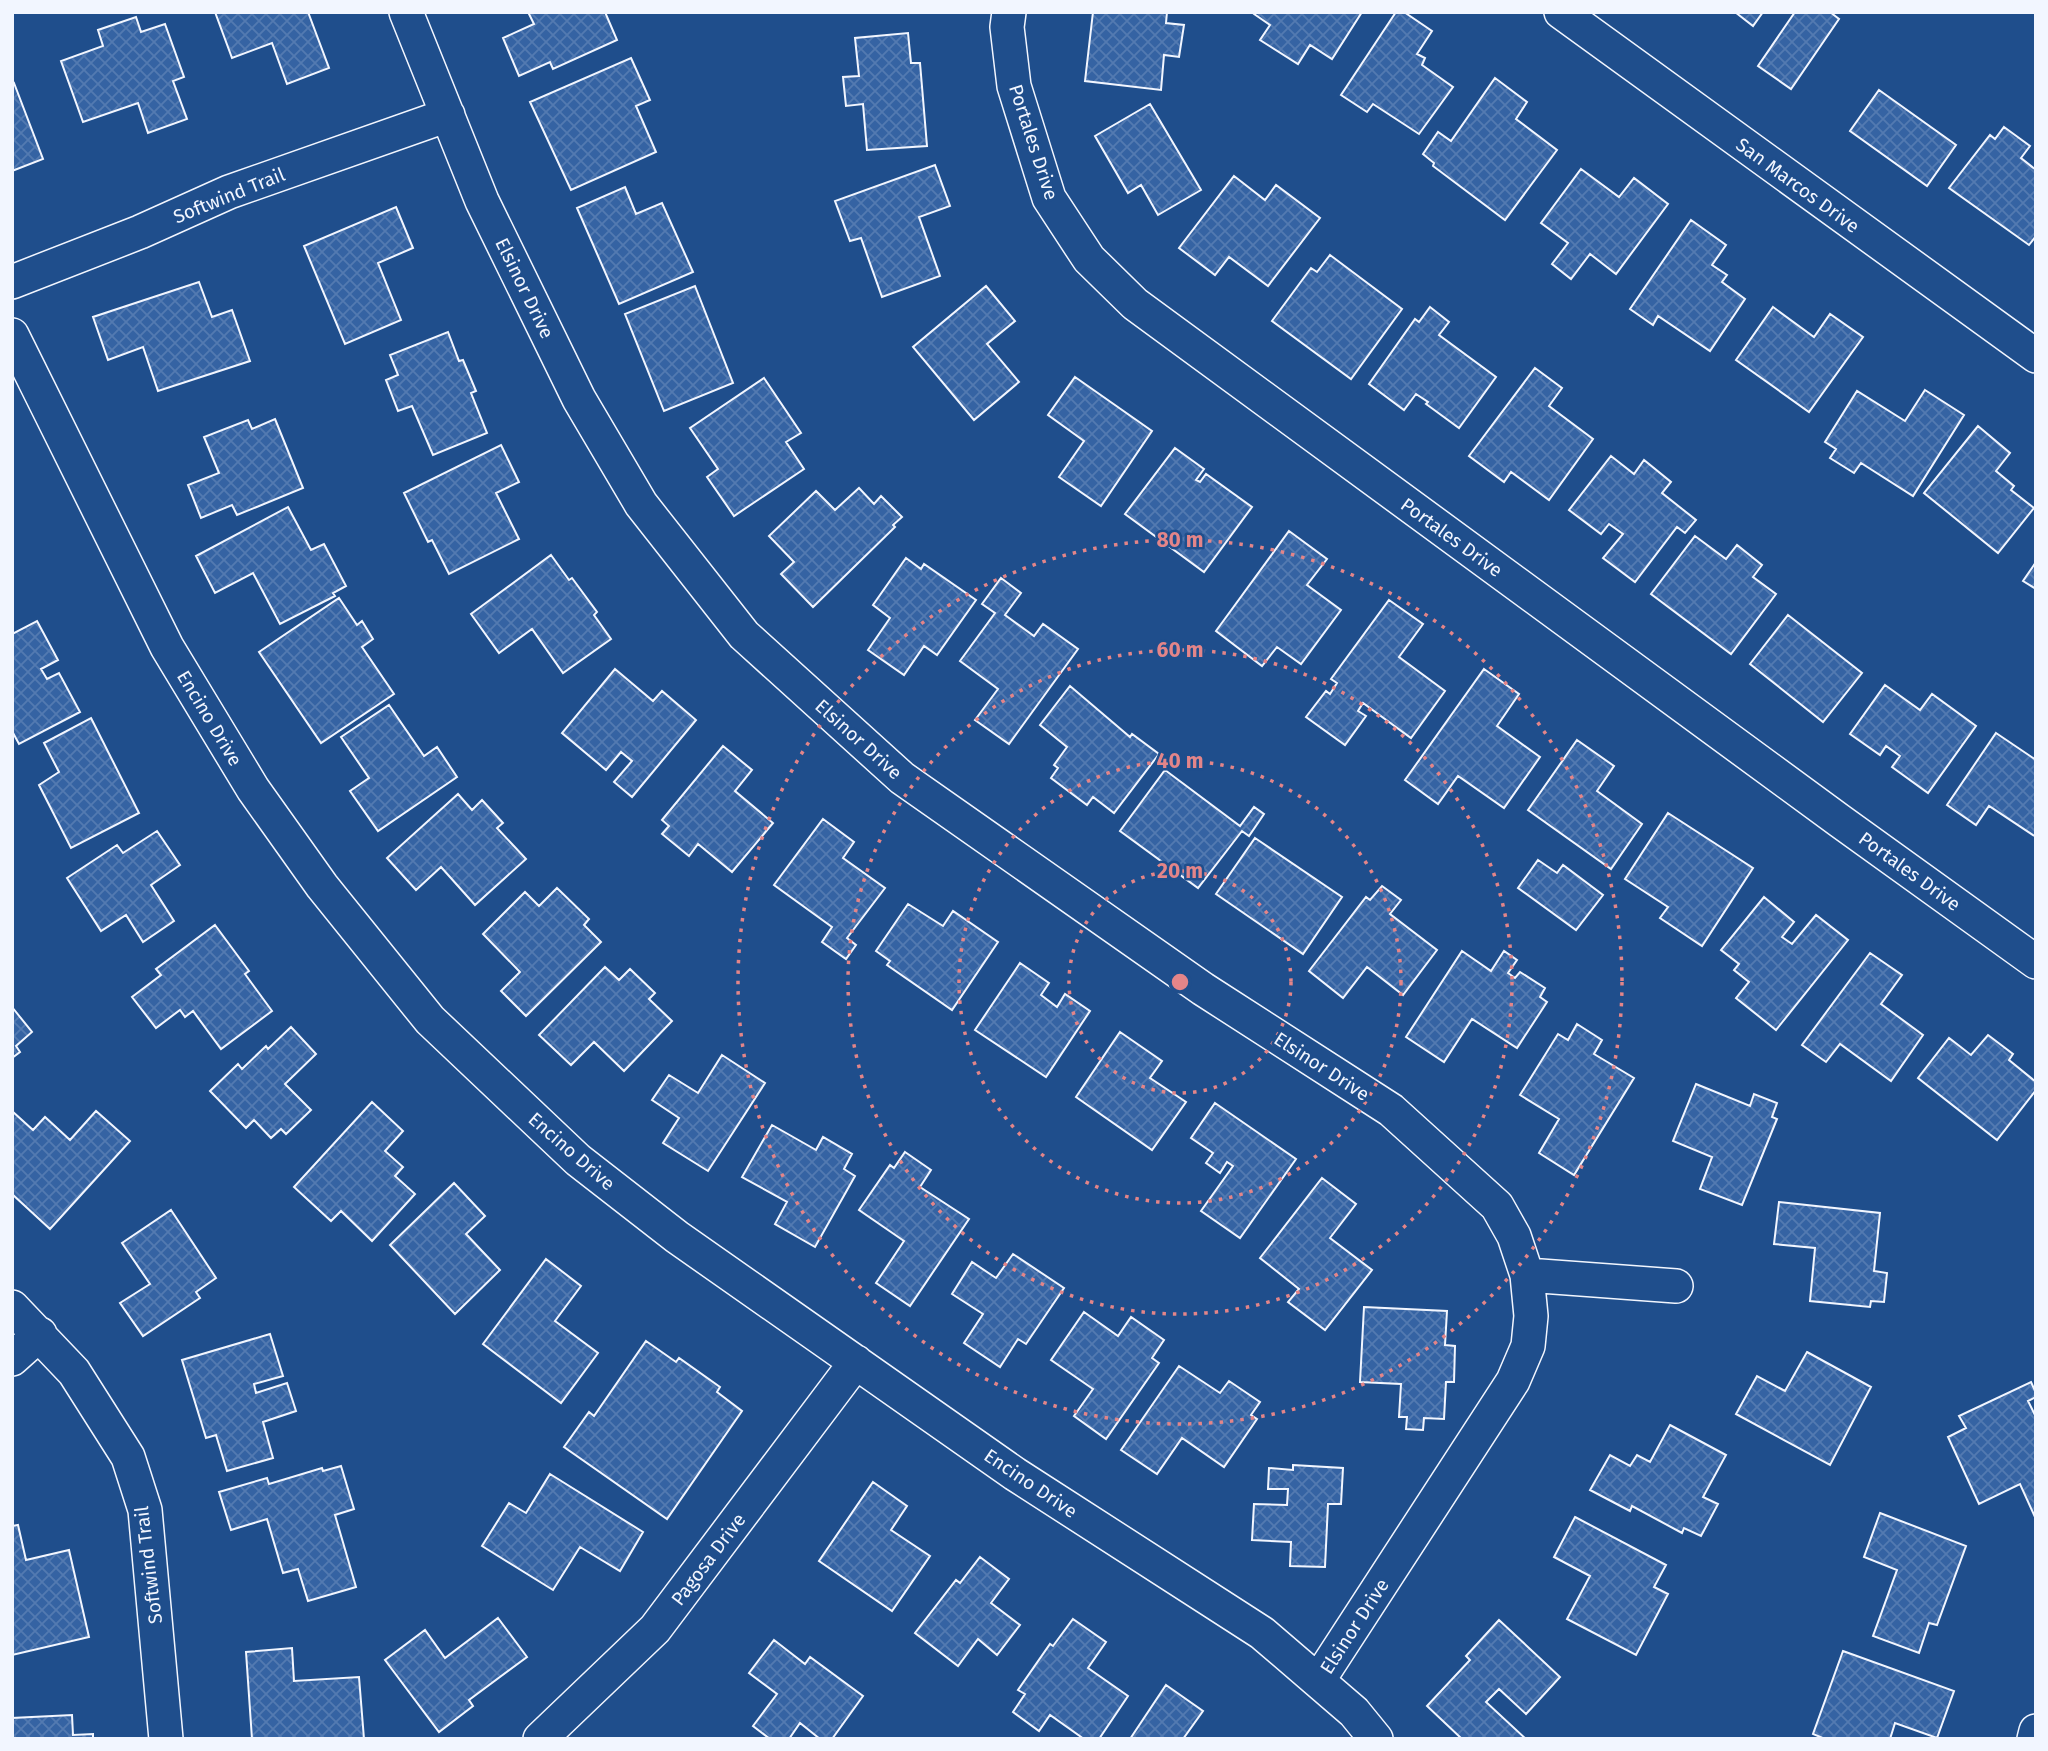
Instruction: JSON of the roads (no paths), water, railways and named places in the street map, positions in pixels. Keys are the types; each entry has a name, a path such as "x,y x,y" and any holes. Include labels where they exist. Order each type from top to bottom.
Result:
{"street":[{"name":"Elsinor Drive","path":"406,12 482,201 579,399 641,504 744,635 902,778 1203,989 1391,1110 1497,1206 1514,1236 1527,1275 1531,1316 1528,1346 1513,1381 1318,1681"},
{"name":"Portales Drive","path":"1009,12 1007,27 1014,86 1049,198 1089,259 1135,304 2036,962"},
{"name":"San Marcos Drive","path":"1561,12 2036,356"},
{"name":"Softwind Trail","path":"12,282 140,232 229,191 448,116"},
{"name":"Encino Drive","path":"12,335 167,647 253,789 322,886 430,1020 578,1160 677,1237 1015,1474 1262,1633 1354,1712 1376,1739"},
{"path":"1527,1275 1676,1286"},
{"name":"Softwind Trail","path":"12,1307 74,1372 128,1457 145,1510 166,1739"},
{"path":"12,1359 40,1334"},
{"name":"Pagosa Drive","path":"540,1739 655,1629 856,1362"},
{"path":"2034,1739 2036,1731"}]}
